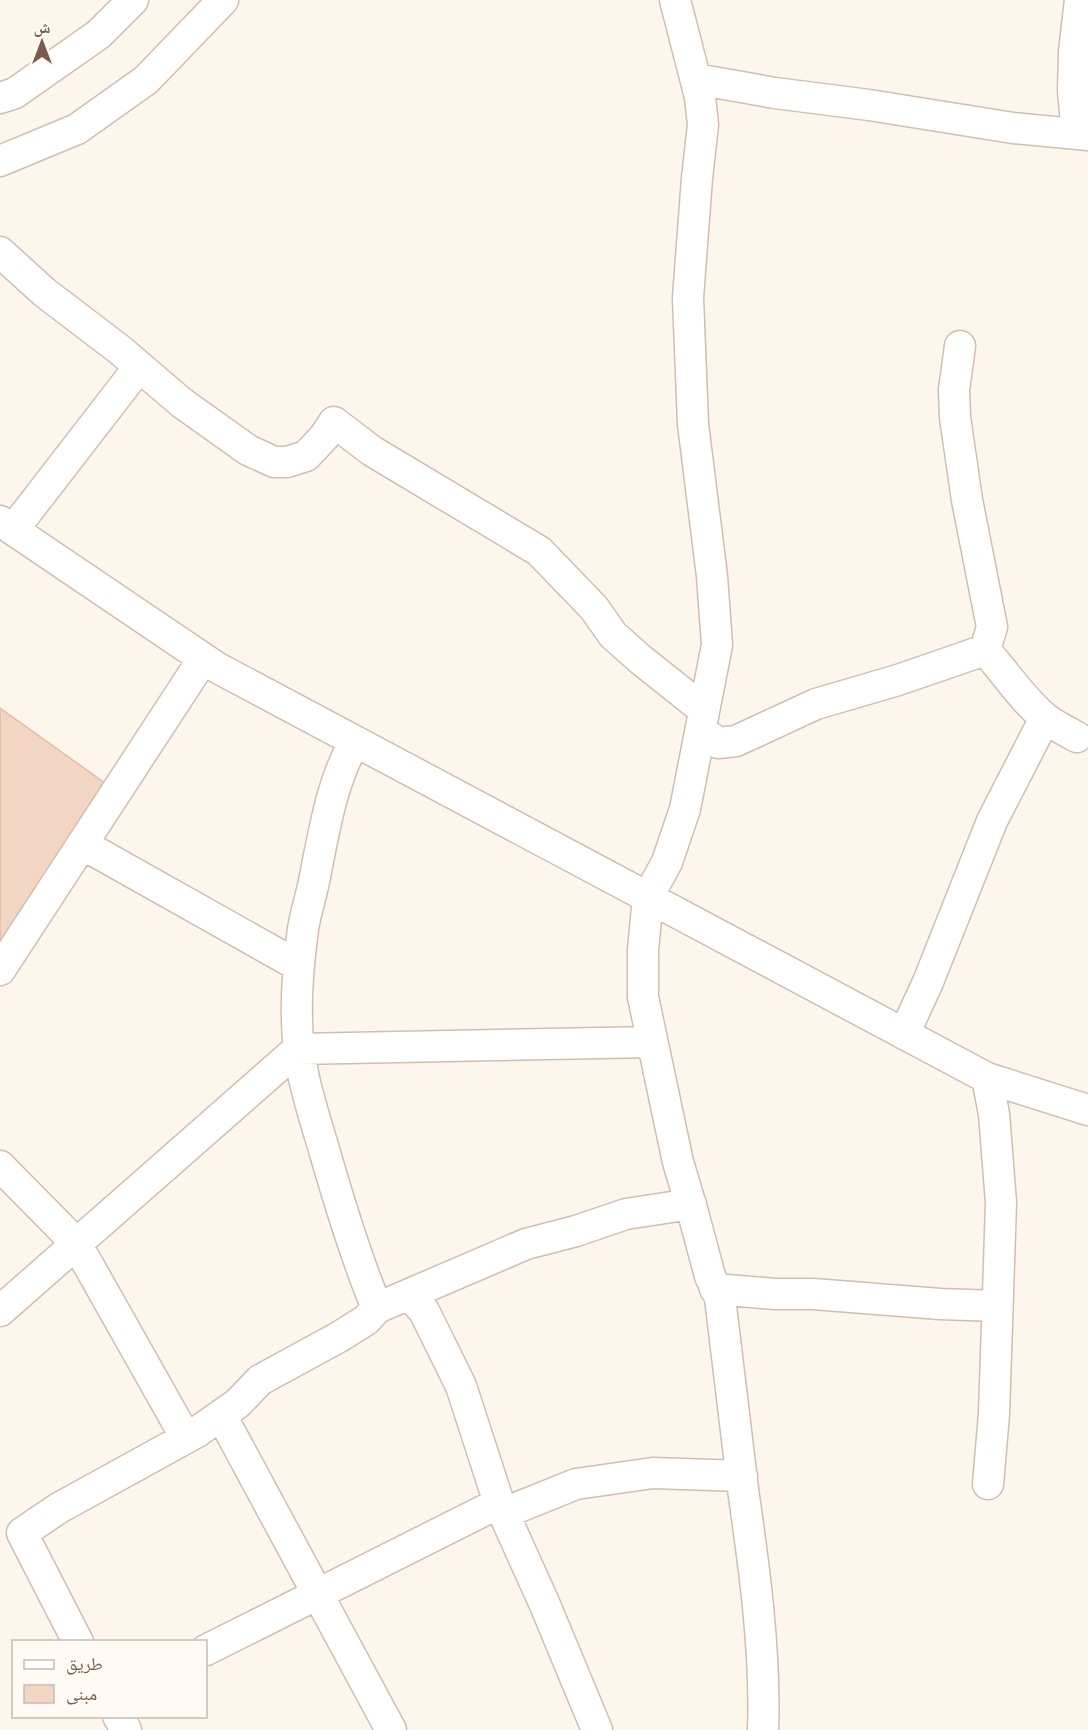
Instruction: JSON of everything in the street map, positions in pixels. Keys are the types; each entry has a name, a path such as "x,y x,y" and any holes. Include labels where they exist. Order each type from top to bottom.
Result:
{"street":[{"path":"0,98 15,93 99,34 133,0"},
{"path":"0,161 76,129 146,80 223,0"},
{"path":"675,0 696,79 703,125 688,298 693,424 712,576 717,645 685,809 667,861 648,897 642,969 643,997 678,1162 715,1289 720,1298 752,1555 764,1706 763,1730"},
{"path":"696,79 1013,128 1082,135 1073,91 1074,52 1080,0"},
{"path":"0,252 44,292 182,403 248,450 274,462 287,462 306,456 324,437 334,422 372,451 539,551 594,608 614,635 703,720 718,744 736,741 816,704 898,680 986,650"},
{"path":"960,346 954,390 955,417 969,510 992,627 986,650"},
{"path":"139,367 6,525 203,659 987,1078 1088,1110"},
{"path":"986,650 1023,696 1045,718 1077,738"},
{"path":"0,970 203,659"},
{"path":"904,1034 928,982 992,821 1045,718"},
{"path":"355,741 344,760 327,818 303,927 297,998 298,1048 315,1124 342,1210 378,1308"},
{"path":"82,844 299,966"},
{"path":"0,1311 298,1048 652,1042"},
{"path":"987,1078 994,1114 1002,1203 994,1414 988,1484"},
{"path":"0,1166 76,1243 186,1438"},
{"path":"77,1640 22,1533 59,1508 186,1438 238,1403 260,1380 339,1337 366,1320 378,1308 526,1244 576,1231 626,1214 691,1204"},
{"path":"715,1289 997,1306"},
{"path":"409,1295 424,1311 461,1386 502,1508 597,1730"},
{"path":"221,1415 391,1730"},
{"path":"207,1650 318,1594 502,1508 576,1484 653,1473 742,1476"}],"building":[{"path":"0,708 116,791 0,951"}]}
